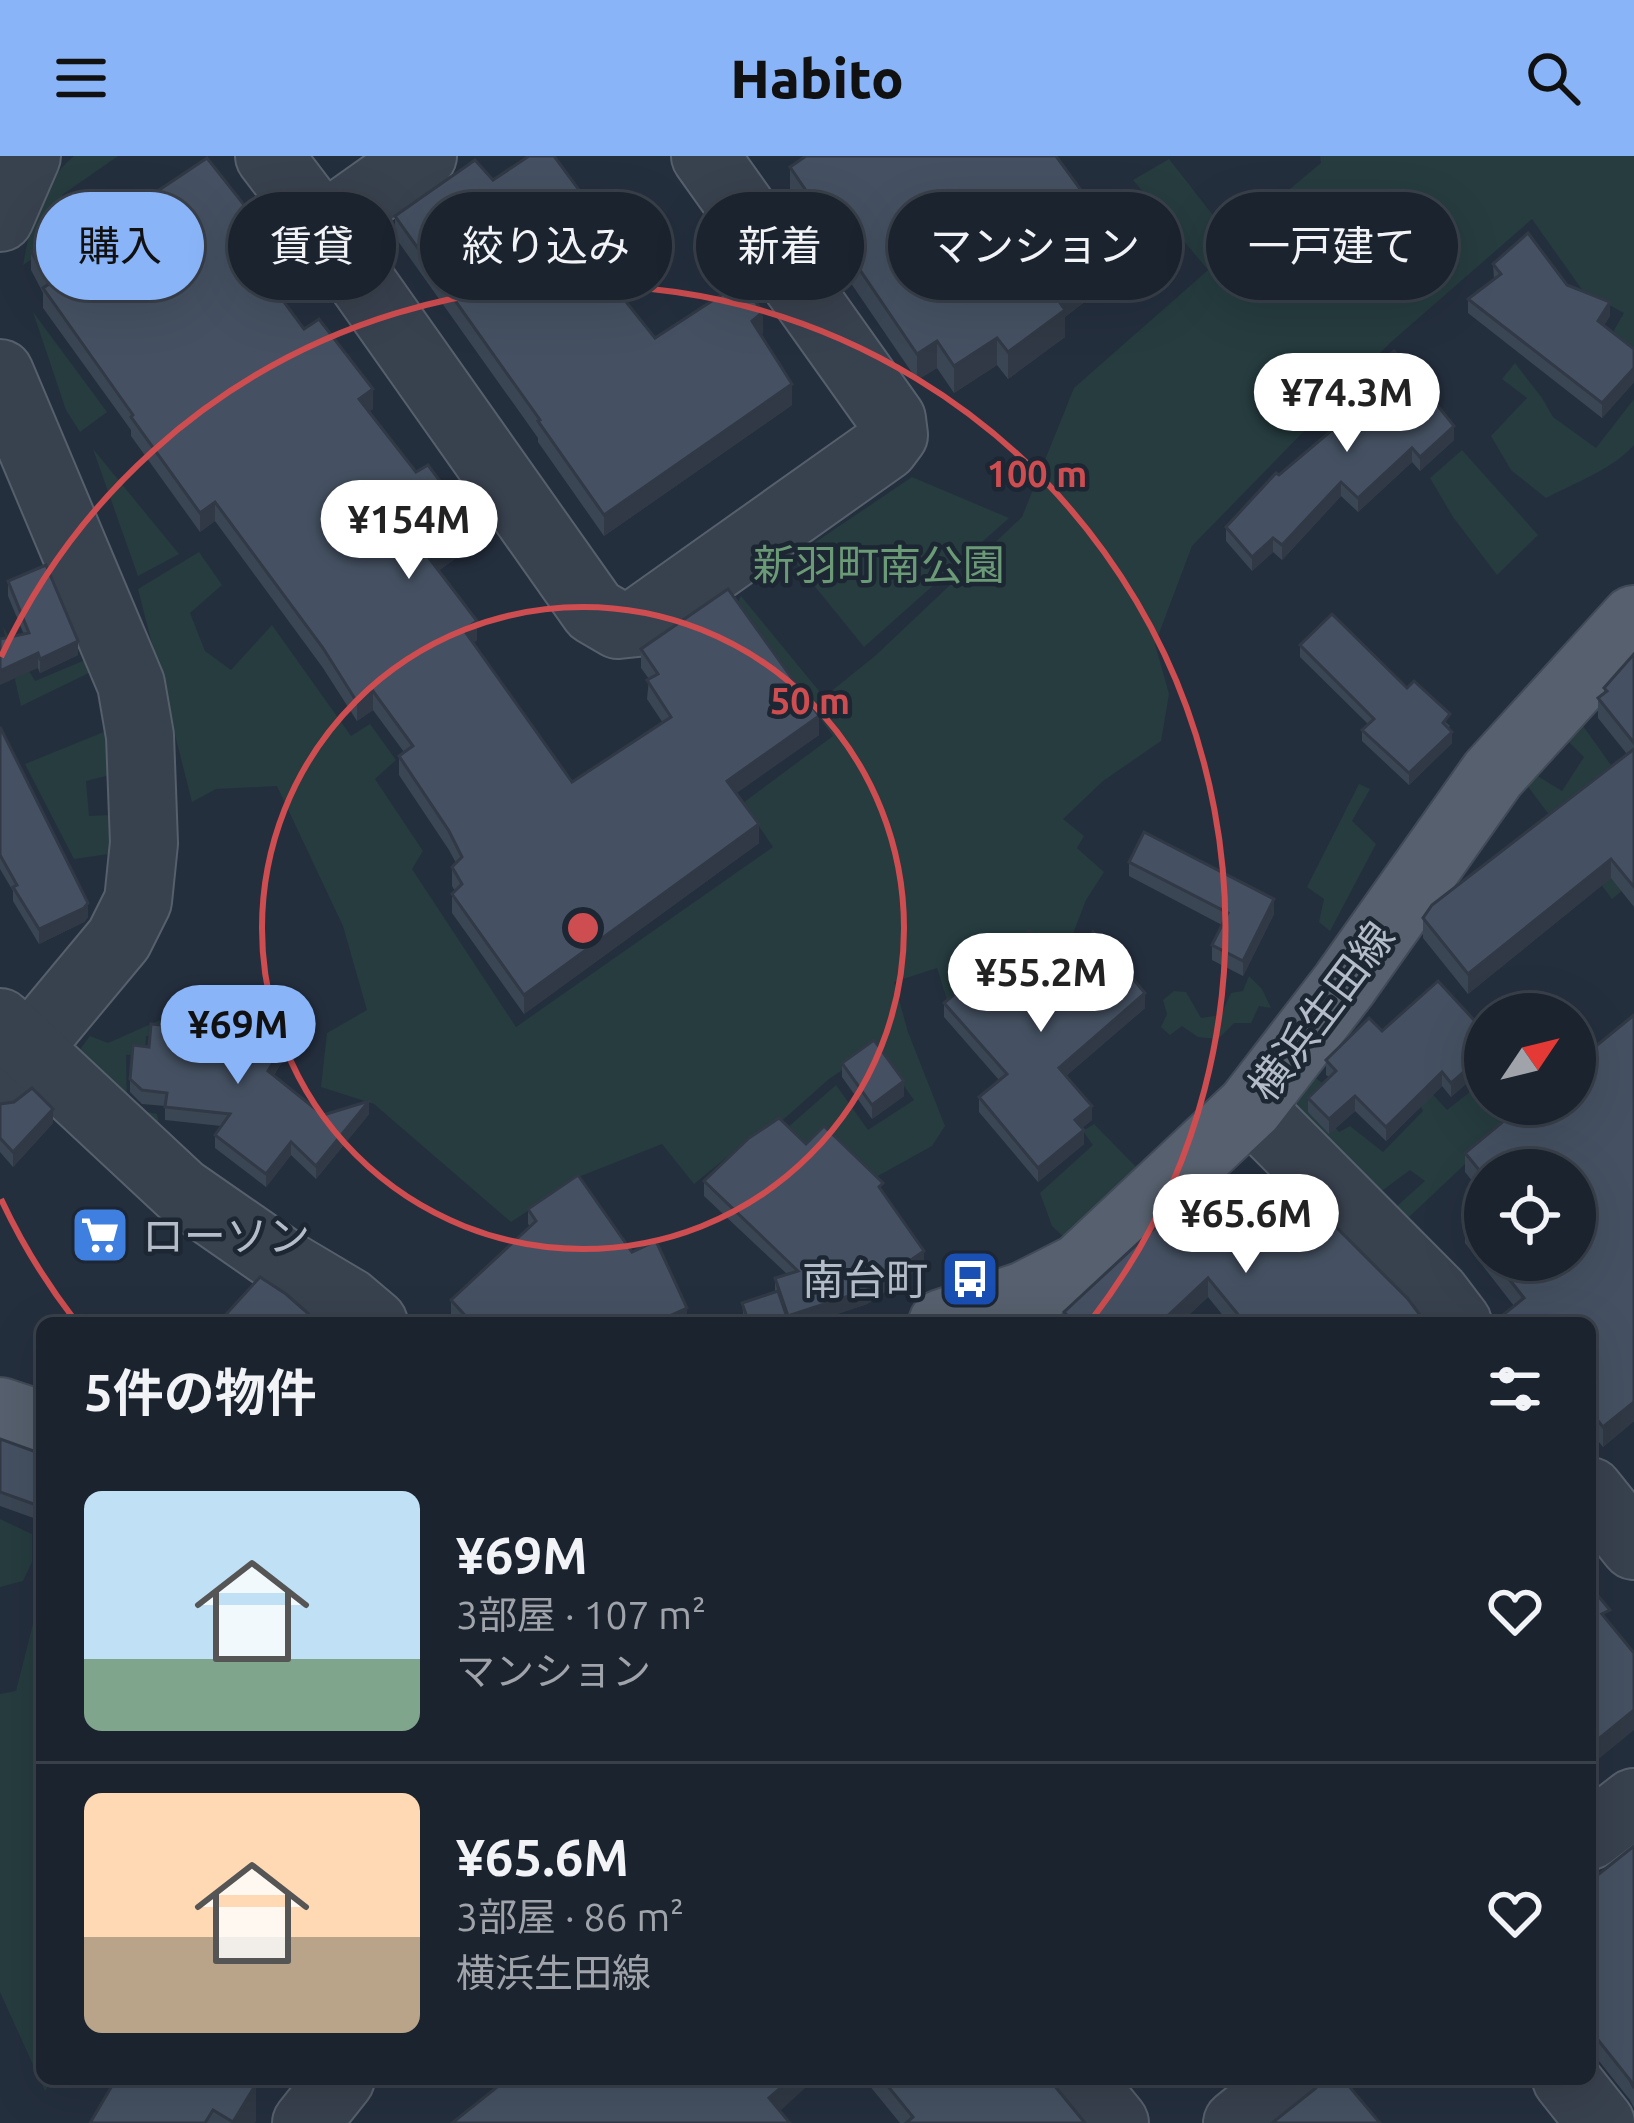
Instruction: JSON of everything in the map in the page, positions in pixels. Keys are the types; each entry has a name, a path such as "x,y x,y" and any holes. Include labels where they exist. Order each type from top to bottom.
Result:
{"main road":[{"name":"横浜生田線","path":"974,1317 1080,1268 1250,1107 1344,985 1493,773 1634,619"},
{"path":"0,1411 36,1423"}],"street":[{"path":"0,216 27,156"},
{"path":"269,156 296,192"},
{"path":"372,192 423,156"},
{"path":"375,300 594,611 618,625 638,623 885,447 894,435 892,419 718,159"},
{"path":"0,374 131,684 140,736 144,843 138,901 119,939 9,1052 181,1191 367,1317"},
{"path":"1250,1107 1453,1317"},
{"path":"1596,1498 1634,1546"},
{"path":"1596,1831 1634,1802"},
{"path":"306,2123 336,2085"},
{"path":"1084,2085 1115,2123"},
{"path":"1237,2123 1284,2085"},
{"path":"1571,2085 1601,2123"}],"green space":[{"path":"74,156 118,156 66,192 44,192"},
{"path":"1320,156 1634,156 1634,349 1613,332 1624,313 1583,291 1532,219 1458,284 1458,192 1286,192 1321,163"},
{"path":"1169,159 1206,206 1206,268 1182,239 1182,192 1143,192 1133,180"},
{"path":"36,212 36,257 23,265"},
{"path":"1206,272 1206,300 1439,300 1390,343 1192,546 1155,644 1169,694 1161,741 1103,781 1063,819 1084,836 1077,848 1104,872 1086,900 1069,944 949,1006 937,968 894,982 945,1126 932,1146 876,1177 805,1148 786,1129 836,1085 868,1130 914,1100 876,1047 694,1184 662,1144 581,1176 511,1222 374,1104 321,1087 327,1033 367,1010 343,926 277,786 216,789 192,802 138,589 199,552 222,585 190,613 205,651 231,670 272,625 351,736 370,724 396,760 375,779 423,851 412,869 516,1027 773,847 743,803 833,736 737,604 741,596 824,697 875,656 1022,517 1074,388 1174,300 1182,300 1182,293"},
{"path":"33,312 107,412 80,432 66,410"},
{"path":"1515,363 1553,417 1596,448 1634,399 1634,445 1604,469 1546,498 1511,470 1491,436 1527,398 1502,379"},
{"path":"93,449 179,554 138,576"},
{"path":"1462,450 1538,535 1497,575 1430,478"},
{"name":"新羽町南公園","path":"912,477 1009,518 864,647 792,558"},
{"path":"3,627 35,681 90,658 95,670 21,706"},
{"path":"1581,723 1618,775 1634,881 1612,899 1523,780 1531,772 1562,791 1584,757 1560,733"},
{"path":"111,729 110,775 86,781 89,816 110,815 109,854 74,859 25,764"},
{"path":"1359,784 1370,789 1352,821 1376,844 1330,931 1319,922 1324,899 1307,887"},
{"path":"1249,976 1271,1008 1259,1006 1251,1023 1234,1023 1218,1039 1198,1037 1182,1026 1170,1035 1161,1027 1167,1014 1163,1000 1174,991 1186,992 1201,1018 1221,1015 1231,993 1243,991"},
{"path":"223,992 212,1034 146,1036 145,1054 126,1055 127,1108 157,1114 159,1125 224,1209 67,1067 90,1036 108,1043"},
{"path":"1312,1075 1326,1086 1314,1102 1339,1132 1350,1126 1383,1152 1423,1111 1416,1098 1426,1087 1447,1110 1464,1097 1464,1125 1507,1125 1481,1149 1464,1149 1464,1165 1409,1217 1397,1206 1425,1181 1410,1170 1379,1193 1291,1119 1288,1097"},
{"path":"1094,1124 1136,1167 1065,1238 1052,1226 1040,1193 1093,1145 1083,1131"},
{"path":"0,1519 32,1534 32,1562 23,1581 0,1587"},
{"path":"36,1612 36,2071 0,1992 0,1694 16,1691"}],"building":[{"path":"529,156 554,156 581,192 429,192 475,160 493,180"},
{"path":"806,156 1056,156 1082,192 888,192 888,300 1058,300 1065,310 1008,352 997,338 954,366 937,341 917,354 864,276 864,192 807,192 790,167"},
{"path":"207,158 234,192 228,192 228,300 283,300 304,329 319,319 373,389 359,399 416,472 428,465 452,497 439,507 459,536 429,558 477,621 464,630 572,782 671,717 647,680 658,674 641,649 728,589 819,716 727,781 759,824 524,995 452,894 462,884 452,867 462,857 399,756 413,746 373,691 357,702 215,502 200,513 52,300 204,300 204,192 156,192"},
{"path":"420,198 420,251 396,217"},
{"path":"1528,233 1567,285 1610,302 1598,321 1634,349 1634,368 1602,403 1468,299 1501,274 1493,264"},
{"path":"455,300 625,300 655,338 713,300 754,300 763,312 752,321 792,384 604,515"},
{"path":"1394,351 1454,426 1420,457 1412,448 1358,498 1341,482 1282,545 1273,538 1252,557 1226,527 1276,473 1370,398 1355,382"},
{"path":"46,565 78,641 0,671 0,639 29,633 8,581"},
{"path":"1332,614 1407,688 1414,681 1450,714 1443,723 1452,732 1409,773 1362,730 1374,719 1300,645"},
{"path":"1634,654 1634,743 1598,698"},
{"path":"0,727 88,903 39,929 0,855"},
{"path":"1634,749 1634,887 1611,859 1468,974 1423,918 1432,905"},
{"path":"1144,832 1274,899 1243,961 1212,945 1228,913 1129,862"},
{"path":"1029,931 1070,978 1093,932 1145,993 1059,1068 1092,1106 1075,1120 1084,1130 1038,1168 979,1097 1007,1074 944,1003"},
{"path":"1438,981 1464,1009 1464,1072 1451,1083 1442,1072 1386,1127 1355,1096 1329,1119 1308,1098 1336,1071 1326,1060 1369,1018 1382,1031"},
{"path":"222,1011 297,1024 268,1071 323,1115 369,1101 316,1166 291,1142 266,1174 215,1135 230,1114 165,1107 167,1093 142,1090 130,1079 133,1045 149,1047 151,1024 220,1031"},
{"path":"1634,1015 1634,1402 1603,1427 1596,1418 1596,1317 1500,1317 1524,1298 1511,1281 1596,1281 1596,1149 1470,1149 1499,1125 1596,1125 1596,1046"},
{"path":"874,1040 904,1081 872,1105 842,1063"},
{"path":"32,1088 53,1109 13,1152 0,1138 0,1104 14,1102"},
{"path":"779,1118 806,1144 824,1126 883,1183 879,1187 924,1251 867,1290 788,1316 775,1278 798,1271 704,1181 749,1138"},
{"path":"578,1175 632,1252 656,1241 687,1308 667,1317 467,1317 451,1300 536,1221 528,1209"},
{"path":"1212,1195 1261,1249 1316,1207 1422,1317 1240,1317 1208,1278 1166,1317 1069,1317 1064,1312 1162,1221 1172,1231"},
{"path":"260,1277 312,1317 224,1317"},
{"path":"778,1291 787,1317 747,1317 742,1303"},
{"path":"0,1439 36,1452 36,1505 0,1492"},
{"path":"1596,1593 1610,1610 1602,1614 1634,1653 1634,1710 1596,1741"},
{"path":"1634,1846 1634,2088 1596,2037 1596,1876"},
{"path":"112,2085 255,2085 233,2122 213,2110 205,2123 90,2123"},
{"path":"500,2085 784,2085 769,2098 790,2123 452,2123"},
{"path":"887,2085 1054,2085 1085,2123 906,2123 913,2117"},
{"path":"1348,2085 1380,2123 1272,2123 1316,2088"}],"place":[{"name":"ローソン","path":"100,1235"},
{"name":"南台町","path":"970,1279"}]}
